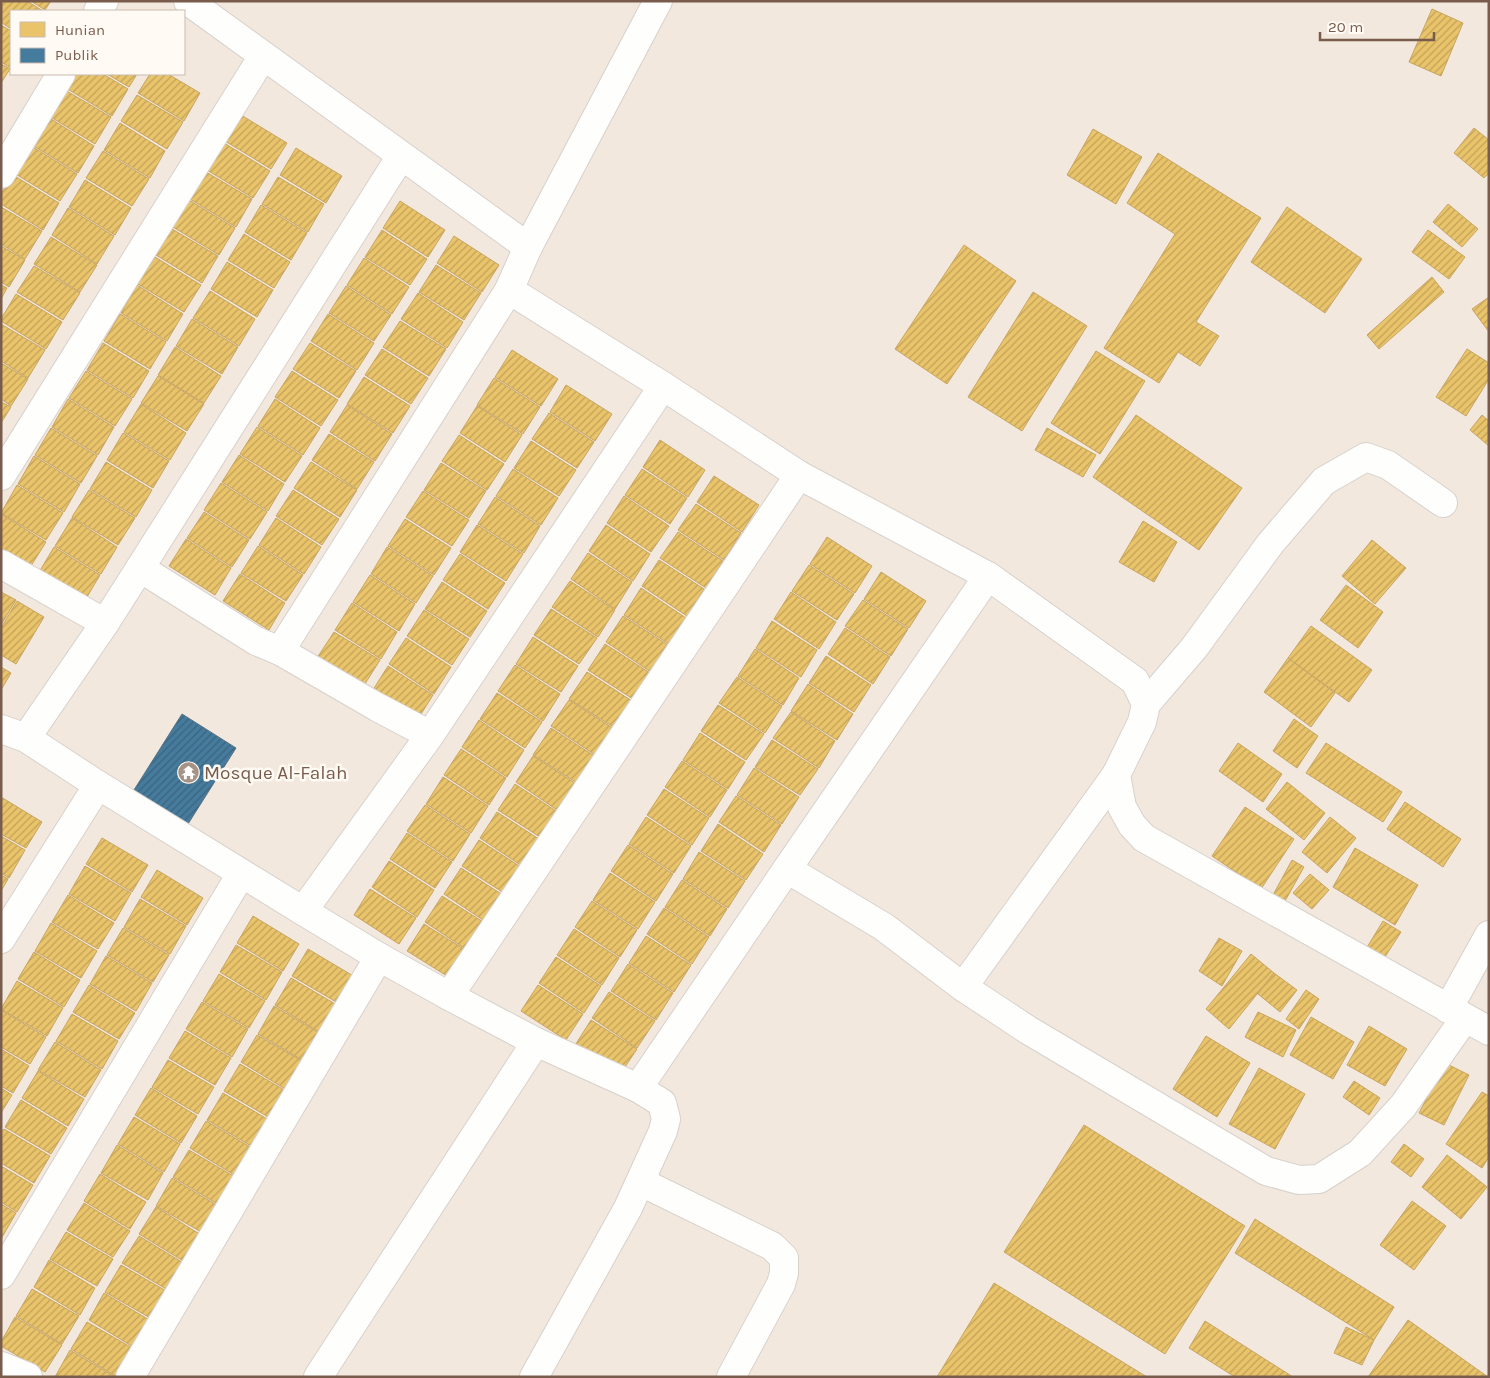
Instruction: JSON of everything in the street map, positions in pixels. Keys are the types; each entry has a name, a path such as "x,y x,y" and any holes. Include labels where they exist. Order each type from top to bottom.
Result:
{"street":[{"path":"188,1 528,247"},
{"path":"280,652 509,290 528,247 658,1"},
{"path":"1,476 263,56"},
{"path":"1,174 60,75"},
{"path":"401,156 105,623 14,733 379,957 536,1042 638,1088 662,1103 666,1118 663,1131 628,1208 534,1377"},
{"path":"509,290 663,386 799,475 988,576 1135,681 1146,704"},
{"path":"303,911 430,735 663,386"},
{"path":"963,987 1116,776 1142,722 1146,704 1194,648 1270,544 1324,481 1366,457 1388,465 1443,503"},
{"path":"449,996 799,475"},
{"path":"1,564 105,623"},
{"path":"140,568 256,640 430,735"},
{"path":"638,1088 988,576"},
{"path":"1116,776 1122,807 1132,825 1144,838 1489,1031"},
{"path":"1,939 98,785"},
{"path":"787,869 884,927 963,987 1028,1030 1266,1171 1298,1180 1319,1179 1360,1153 1403,1106 1456,1013 1489,935"},
{"path":"1,1275 241,874"},
{"path":"130,1377 379,957"},
{"path":"318,1377 536,1042"},
{"path":"640,1182 772,1246 784,1258 784,1273 780,1284 731,1377"},
{"path":"1,1366 28,1377"}],"shaded area":[{"path":"1,1 1489,1 1489,1377 1,1377"}],"building: Hunian":[{"path":"1,1 27,1 41,10 10,10 10,28 1,22"},
{"path":"31,1 51,1 45,10"},
{"path":"1432,9 1463,23 1441,76 1409,62"},
{"path":"1,25 10,30 10,67 1,62"},
{"path":"1,64 10,69 1,83"},
{"path":"73,75 105,75 128,89 112,116 66,88"},
{"path":"109,75 136,75 129,87"},
{"path":"149,75 170,75 200,93 184,121 138,93"},
{"path":"65,90 111,117 95,144 49,116"},
{"path":"137,95 183,122 167,149 121,121"},
{"path":"241,115 287,143 271,169 225,141"},
{"path":"48,117 94,146 78,173 32,145"},
{"path":"120,123 165,151 150,178 104,150"},
{"path":"1474,128 1489,140 1489,173 1484,178 1454,153"},
{"path":"1093,129 1142,157 1116,204 1067,175"},
{"path":"224,143 270,171 253,198 207,170"},
{"path":"31,146 77,174 60,201 14,173"},
{"path":"296,148 342,176 326,203 280,175"},
{"path":"103,151 149,179 132,206 86,178"},
{"path":"1158,153 1261,218 1196,322 1219,336 1200,366 1178,352 1159,383 1104,348 1175,234 1127,203"},
{"path":"206,172 252,199 236,227 190,199"},
{"path":"13,175 59,203 43,230 1,204 1,194"},
{"path":"278,177 324,204 308,232 262,204"},
{"path":"85,180 131,208 115,235 69,207"},
{"path":"189,200 235,228 219,255 173,227"},
{"path":"400,201 445,230 428,257 383,228"},
{"path":"1448,204 1478,229 1462,247 1433,222"},
{"path":"261,205 307,233 291,260 245,232"},
{"path":"1,207 42,231 25,259 1,244"},
{"path":"1287,207 1362,259 1325,313 1251,262"},
{"path":"68,208 114,236 97,264 52,235"},
{"path":"172,229 218,256 202,283 156,255"},
{"path":"382,230 427,259 410,285 365,257"},
{"path":"1428,230 1465,257 1449,279 1412,252"},
{"path":"244,234 290,262 274,288 228,260"},
{"path":"454,236 499,265 482,292 437,263"},
{"path":"51,237 97,265 80,292 34,264"},
{"path":"964,245 1016,281 947,384 895,349"},
{"path":"1,246 25,260 9,287 1,282"},
{"path":"155,257 201,285 184,312 138,284"},
{"path":"364,258 409,287 392,314 347,285"},
{"path":"227,262 273,290 257,317 211,289"},
{"path":"436,265 481,293 464,320 419,292"},
{"path":"34,266 80,293 63,320 17,292"},
{"path":"1432,277 1444,292 1379,349 1367,335"},
{"path":"1,285 7,288 1,299"},
{"path":"137,285 183,314 167,341 121,313"},
{"path":"346,286 391,315 374,341 329,313"},
{"path":"210,291 255,319 239,346 193,318"},
{"path":"1033,292 1087,326 1022,431 968,397"},
{"path":"418,293 463,322 447,348 401,319"},
{"path":"16,294 62,322 46,349 1,321"},
{"path":"1489,297 1489,332 1472,309"},
{"path":"120,314 166,342 150,369 104,341"},
{"path":"328,314 374,343 357,370 311,341"},
{"path":"192,319 238,347 222,374 176,346"},
{"path":"400,321 446,349 429,376 383,347"},
{"path":"1,324 45,350 28,378 1,361"},
{"path":"103,343 149,371 133,398 87,370"},
{"path":"310,343 356,371 339,398 293,369"},
{"path":"175,347 221,376 204,403 158,375"},
{"path":"382,349 428,378 411,404 365,375"},
{"path":"1467,349 1489,363 1489,379 1466,416 1436,397"},
{"path":"512,350 558,379 541,406 495,377"},
{"path":"1096,351 1145,381 1100,454 1051,423"},
{"path":"1,363 28,379 11,406 1,399"},
{"path":"86,371 132,399 115,426 69,398"},
{"path":"292,371 338,400 321,426 275,397"},
{"path":"158,376 204,404 187,431 141,403"},
{"path":"364,377 410,406 393,433 347,404"},
{"path":"494,378 540,407 523,434 477,405"},
{"path":"566,385 612,414 595,441 550,412"},
{"path":"68,399 114,427 98,455 52,427"},
{"path":"275,399 320,428 303,455 258,426"},
{"path":"1,402 11,407 1,423"},
{"path":"141,404 186,433 170,460 124,432"},
{"path":"347,405 392,434 375,461 330,432"},
{"path":"477,406 522,435 505,462 460,433"},
{"path":"549,413 594,442 577,468 532,439"},
{"path":"1136,415 1242,488 1199,550 1093,477"},
{"path":"1482,415 1489,421 1489,446 1470,430"},
{"path":"257,427 302,456 285,482 240,454"},
{"path":"51,428 97,456 81,483 35,455"},
{"path":"1047,428 1096,455 1083,477 1035,450"},
{"path":"123,433 169,461 153,488 107,460"},
{"path":"329,434 374,462 357,489 312,460"},
{"path":"459,435 504,464 487,490 442,461"},
{"path":"660,440 705,470 688,497 643,467"},
{"path":"531,441 576,470 559,496 514,468"},
{"path":"239,455 284,484 268,511 222,482"},
{"path":"34,456 80,484 64,512 18,484"},
{"path":"106,462 152,490 136,517 90,489"},
{"path":"311,462 357,490 340,517 294,488"},
{"path":"441,463 486,491 469,518 424,490"},
{"path":"513,469 558,498 541,525 496,496"},
{"path":"642,469 687,498 670,524 625,495"},
{"path":"714,476 759,505 742,532 697,502"},
{"path":"221,483 267,512 250,539 204,510"},
{"path":"17,485 63,513 46,540 1,513"},
{"path":"89,490 135,518 118,545 72,517"},
{"path":"293,490 339,519 322,545 276,516"},
{"path":"423,491 469,520 452,546 406,517"},
{"path":"624,496 669,526 651,552 607,523"},
{"path":"495,497 540,526 524,553 478,524"},
{"path":"696,504 741,533 724,560 678,530"},
{"path":"204,512 249,540 232,567 187,538"},
{"path":"1,514 46,542 29,569 1,552"},
{"path":"72,518 117,547 101,574 55,546"},
{"path":"276,518 321,547 304,574 259,545"},
{"path":"405,519 451,548 434,575 388,546"},
{"path":"1143,521 1177,542 1154,582 1119,562"},
{"path":"477,525 523,554 506,581 460,552"},
{"path":"606,525 650,554 633,581 589,551"},
{"path":"678,532 723,561 706,588 660,558"},
{"path":"827,537 872,566 855,593 810,564"},
{"path":"186,539 231,568 215,595 169,566"},
{"path":"1372,540 1406,568 1375,604 1342,576"},
{"path":"258,546 303,575 286,601 241,573"},
{"path":"54,547 100,575 84,602 38,574"},
{"path":"387,547 433,576 416,603 371,574"},
{"path":"588,553 632,582 615,609 571,579"},
{"path":"460,554 505,583 488,609 443,580"},
{"path":"659,560 704,589 687,616 642,586"},
{"path":"809,565 854,594 837,620 792,591"},
{"path":"881,572 926,601 909,628 864,599"},
{"path":"240,574 285,603 269,630 223,601"},
{"path":"370,575 415,604 399,631 353,602"},
{"path":"570,581 615,610 598,637 552,607"},
{"path":"442,582 487,611 470,637 425,609"},
{"path":"1346,585 1383,612 1358,648 1320,620"},
{"path":"641,588 686,618 669,644 624,615"},
{"path":"1,592 16,600 1,625"},
{"path":"791,592 836,622 819,649 774,619"},
{"path":"863,600 908,629 891,656 845,626"},
{"path":"17,601 44,617 16,664 1,655 1,628"},
{"path":"352,603 397,632 381,659 335,630"},
{"path":"551,609 597,638 579,664 534,635"},
{"path":"424,610 469,639 452,665 407,636"},
{"path":"623,616 668,645 651,672 606,642"},
{"path":"772,621 817,650 801,677 756,648"},
{"path":"1311,626 1372,670 1349,702 1288,658"},
{"path":"845,628 890,657 873,684 828,654"},
{"path":"334,632 380,660 363,687 317,658"},
{"path":"533,637 578,666 561,692 516,664"},
{"path":"406,638 451,667 434,694 389,664"},
{"path":"605,644 650,673 633,699 588,670"},
{"path":"755,649 799,678 783,705 738,676"},
{"path":"826,656 871,685 854,712 809,683"},
{"path":"1288,658 1335,693 1311,727 1264,692"},
{"path":"515,665 560,694 543,721 498,691"},
{"path":"388,666 433,695 416,722 371,693"},
{"path":"1,667 11,673 1,690"},
{"path":"587,672 632,701 615,728 569,699"},
{"path":"737,677 782,706 765,733 719,703"},
{"path":"808,684 853,714 837,740 791,711"},
{"path":"497,693 542,722 525,748 480,719"},
{"path":"569,700 614,729 597,756 551,726"},
{"path":"718,705 764,734 746,760 701,731"},
{"path":"791,712 835,741 819,768 773,738"},
{"path":"1294,719 1318,736 1297,768 1273,751"},
{"path":"479,720 524,750 507,777 462,747"},
{"path":"551,728 596,757 579,784 533,755"},
{"path":"700,733 745,762 728,789 683,760"},
{"path":"772,740 818,769 800,795 755,767"},
{"path":"1238,743 1282,774 1263,802 1219,771"},
{"path":"1326,743 1402,792 1383,822 1306,773"},
{"path":"461,749 506,778 489,805 444,775"},
{"path":"533,756 578,785 560,812 516,782"},
{"path":"682,761 727,790 710,817 665,787"},
{"path":"754,768 799,797 782,824 737,795"},
{"path":"443,777 488,806 471,833 426,804"},
{"path":"1287,782 1325,813 1304,840 1266,809"},
{"path":"515,784 559,813 543,839 498,810"},
{"path":"664,789 709,818 692,845 647,815"},
{"path":"736,796 781,825 764,852 719,822"},
{"path":"1,797 42,822 26,848 1,834"},
{"path":"1405,802 1461,839 1443,867 1387,829"},
{"path":"425,805 470,834 453,861 407,831"},
{"path":"1245,807 1294,839 1261,889 1212,856"},
{"path":"497,812 542,841 525,868 480,838"},
{"path":"646,817 691,846 674,873 629,844"},
{"path":"1330,817 1356,838 1327,873 1302,852"},
{"path":"718,824 763,854 746,880 701,851"},
{"path":"407,833 452,862 435,888 390,859"},
{"path":"1,836 25,850 9,878 1,873"},
{"path":"102,838 148,865 132,892 86,864"},
{"path":"479,840 524,869 507,895 462,866"},
{"path":"628,845 673,874 656,901 611,871"},
{"path":"1355,848 1418,885 1395,925 1333,887"},
{"path":"699,852 745,881 728,908 683,879"},
{"path":"1292,860 1304,867 1285,901 1273,895"},
{"path":"389,861 434,890 417,917 372,887"},
{"path":"85,866 131,893 115,921 69,894"},
{"path":"461,868 506,897 489,924 444,894"},
{"path":"157,870 203,898 187,925 141,897"},
{"path":"610,873 655,902 638,929 593,900"},
{"path":"1310,874 1329,890 1312,909 1293,893"},
{"path":"1,875 8,879 1,891"},
{"path":"682,880 727,909 710,936 665,907"},
{"path":"370,889 416,918 399,944 354,915"},
{"path":"68,895 114,923 98,949 52,922"},
{"path":"442,896 488,925 470,952 425,922"},
{"path":"140,899 186,926 170,954 124,927"},
{"path":"592,901 637,930 620,957 575,927"},
{"path":"664,908 709,937 692,964 647,934"},
{"path":"253,916 299,944 283,971 237,943"},
{"path":"1383,921 1401,932 1383,960 1366,949"},
{"path":"51,923 97,951 81,978 35,951"},
{"path":"424,924 470,953 452,979 407,951"},
{"path":"123,928 169,955 153,982 107,955"},
{"path":"574,929 619,958 602,985 557,955"},
{"path":"646,936 691,965 674,992 629,963"},
{"path":"1219,938 1242,951 1222,986 1199,971"},
{"path":"236,945 282,972 266,1000 220,972"},
{"path":"308,949 355,977 338,1003 292,976"},
{"path":"34,952 80,980 64,1007 18,979"},
{"path":"1251,954 1274,973 1229,1029 1206,1009"},
{"path":"106,956 152,983 136,1011 90,984"},
{"path":"556,957 601,986 584,1013 539,983"},
{"path":"628,964 673,993 656,1020 611,991"},
{"path":"1274,973 1297,990 1280,1012 1258,994"},
{"path":"219,974 265,1001 249,1028 203,1001"},
{"path":"291,978 337,1005 321,1033 275,1005"},
{"path":"17,981 63,1008 47,1036 1,1009"},
{"path":"89,985 135,1013 119,1039 73,1012"},
{"path":"538,985 583,1014 566,1040 521,1011"},
{"path":"1306,990 1319,999 1299,1029 1286,1019"},
{"path":"609,992 655,1021 637,1048 592,1018"},
{"path":"202,1002 248,1029 232,1057 186,1029"},
{"path":"274,1006 321,1034 304,1061 258,1034"},
{"path":"1,1010 46,1037 30,1064 1,1047"},
{"path":"1258,1012 1296,1030 1283,1057 1245,1037"},
{"path":"72,1014 118,1041 102,1069 56,1041"},
{"path":"1311,1017 1354,1042 1333,1079 1290,1055"},
{"path":"591,1020 637,1049 619,1076 574,1047"},
{"path":"1369,1026 1407,1049 1385,1086 1347,1065"},
{"path":"185,1031 231,1058 215,1085 169,1058"},
{"path":"257,1035 304,1062 287,1090 241,1062"},
{"path":"1206,1036 1250,1063 1217,1117 1173,1089"},
{"path":"55,1042 101,1070 85,1097 38,1070"},
{"path":"1,1049 29,1066 13,1093 1,1086"},
{"path":"168,1060 214,1087 198,1114 152,1087"},
{"path":"1445,1063 1469,1075 1444,1125 1419,1113"},
{"path":"240,1064 286,1091 270,1118 224,1091"},
{"path":"1259,1068 1305,1094 1275,1149 1229,1124"},
{"path":"38,1071 84,1099 68,1126 22,1098"},
{"path":"1354,1081 1380,1098 1369,1115 1343,1097"},
{"path":"1,1088 12,1095 1,1113"},
{"path":"151,1088 197,1116 181,1143 135,1115"},
{"path":"1482,1092 1489,1096 1489,1157 1482,1168 1446,1144"},
{"path":"223,1093 269,1120 253,1147 207,1120"},
{"path":"21,1100 67,1128 51,1154 5,1127"},
{"path":"134,1117 180,1144 164,1172 118,1144"},
{"path":"206,1121 252,1148 236,1176 190,1148"},
{"path":"1084,1125 1245,1226 1165,1354 1004,1252"},
{"path":"4,1129 50,1156 34,1183 1,1163 1,1133"},
{"path":"1404,1144 1424,1159 1411,1177 1391,1162"},
{"path":"117,1145 163,1173 148,1200 101,1173"},
{"path":"189,1150 235,1177 219,1205 173,1177"},
{"path":"1447,1155 1487,1187 1461,1219 1422,1187"},
{"path":"1,1166 33,1185 17,1212 1,1202"},
{"path":"100,1174 146,1202 130,1229 84,1201"},
{"path":"172,1178 218,1206 203,1233 156,1206"},
{"path":"1412,1201 1446,1226 1414,1270 1380,1245"},
{"path":"84,1203 130,1231 113,1257 67,1230"},
{"path":"1,1204 16,1213 1,1239"},
{"path":"156,1207 201,1235 185,1262 139,1234"},
{"path":"1255,1219 1394,1307 1374,1340 1235,1253"},
{"path":"66,1232 113,1259 97,1286 50,1259"},
{"path":"139,1236 185,1264 168,1290 122,1263"},
{"path":"49,1260 95,1288 80,1315 34,1287"},
{"path":"121,1265 168,1292 152,1319 105,1292"},
{"path":"994,1283 1147,1377 937,1377"},
{"path":"32,1289 79,1316 62,1344 16,1316"},
{"path":"104,1293 151,1321 135,1348 89,1320"},
{"path":"15,1317 62,1345 45,1372 1,1346 1,1342"},
{"path":"1408,1320 1488,1377 1368,1377"},
{"path":"1205,1321 1293,1377 1235,1377 1189,1348"},
{"path":"87,1322 134,1349 117,1377 71,1349"},
{"path":"1346,1327 1374,1340 1362,1365 1334,1353"},
{"path":"70,1350 115,1377 55,1377"}],"building: Publik":[{"path":"182,714 236,748 188,824 134,790"}],"place":[{"name":"Mosque Al-Falah","path":"188,772"}]}
